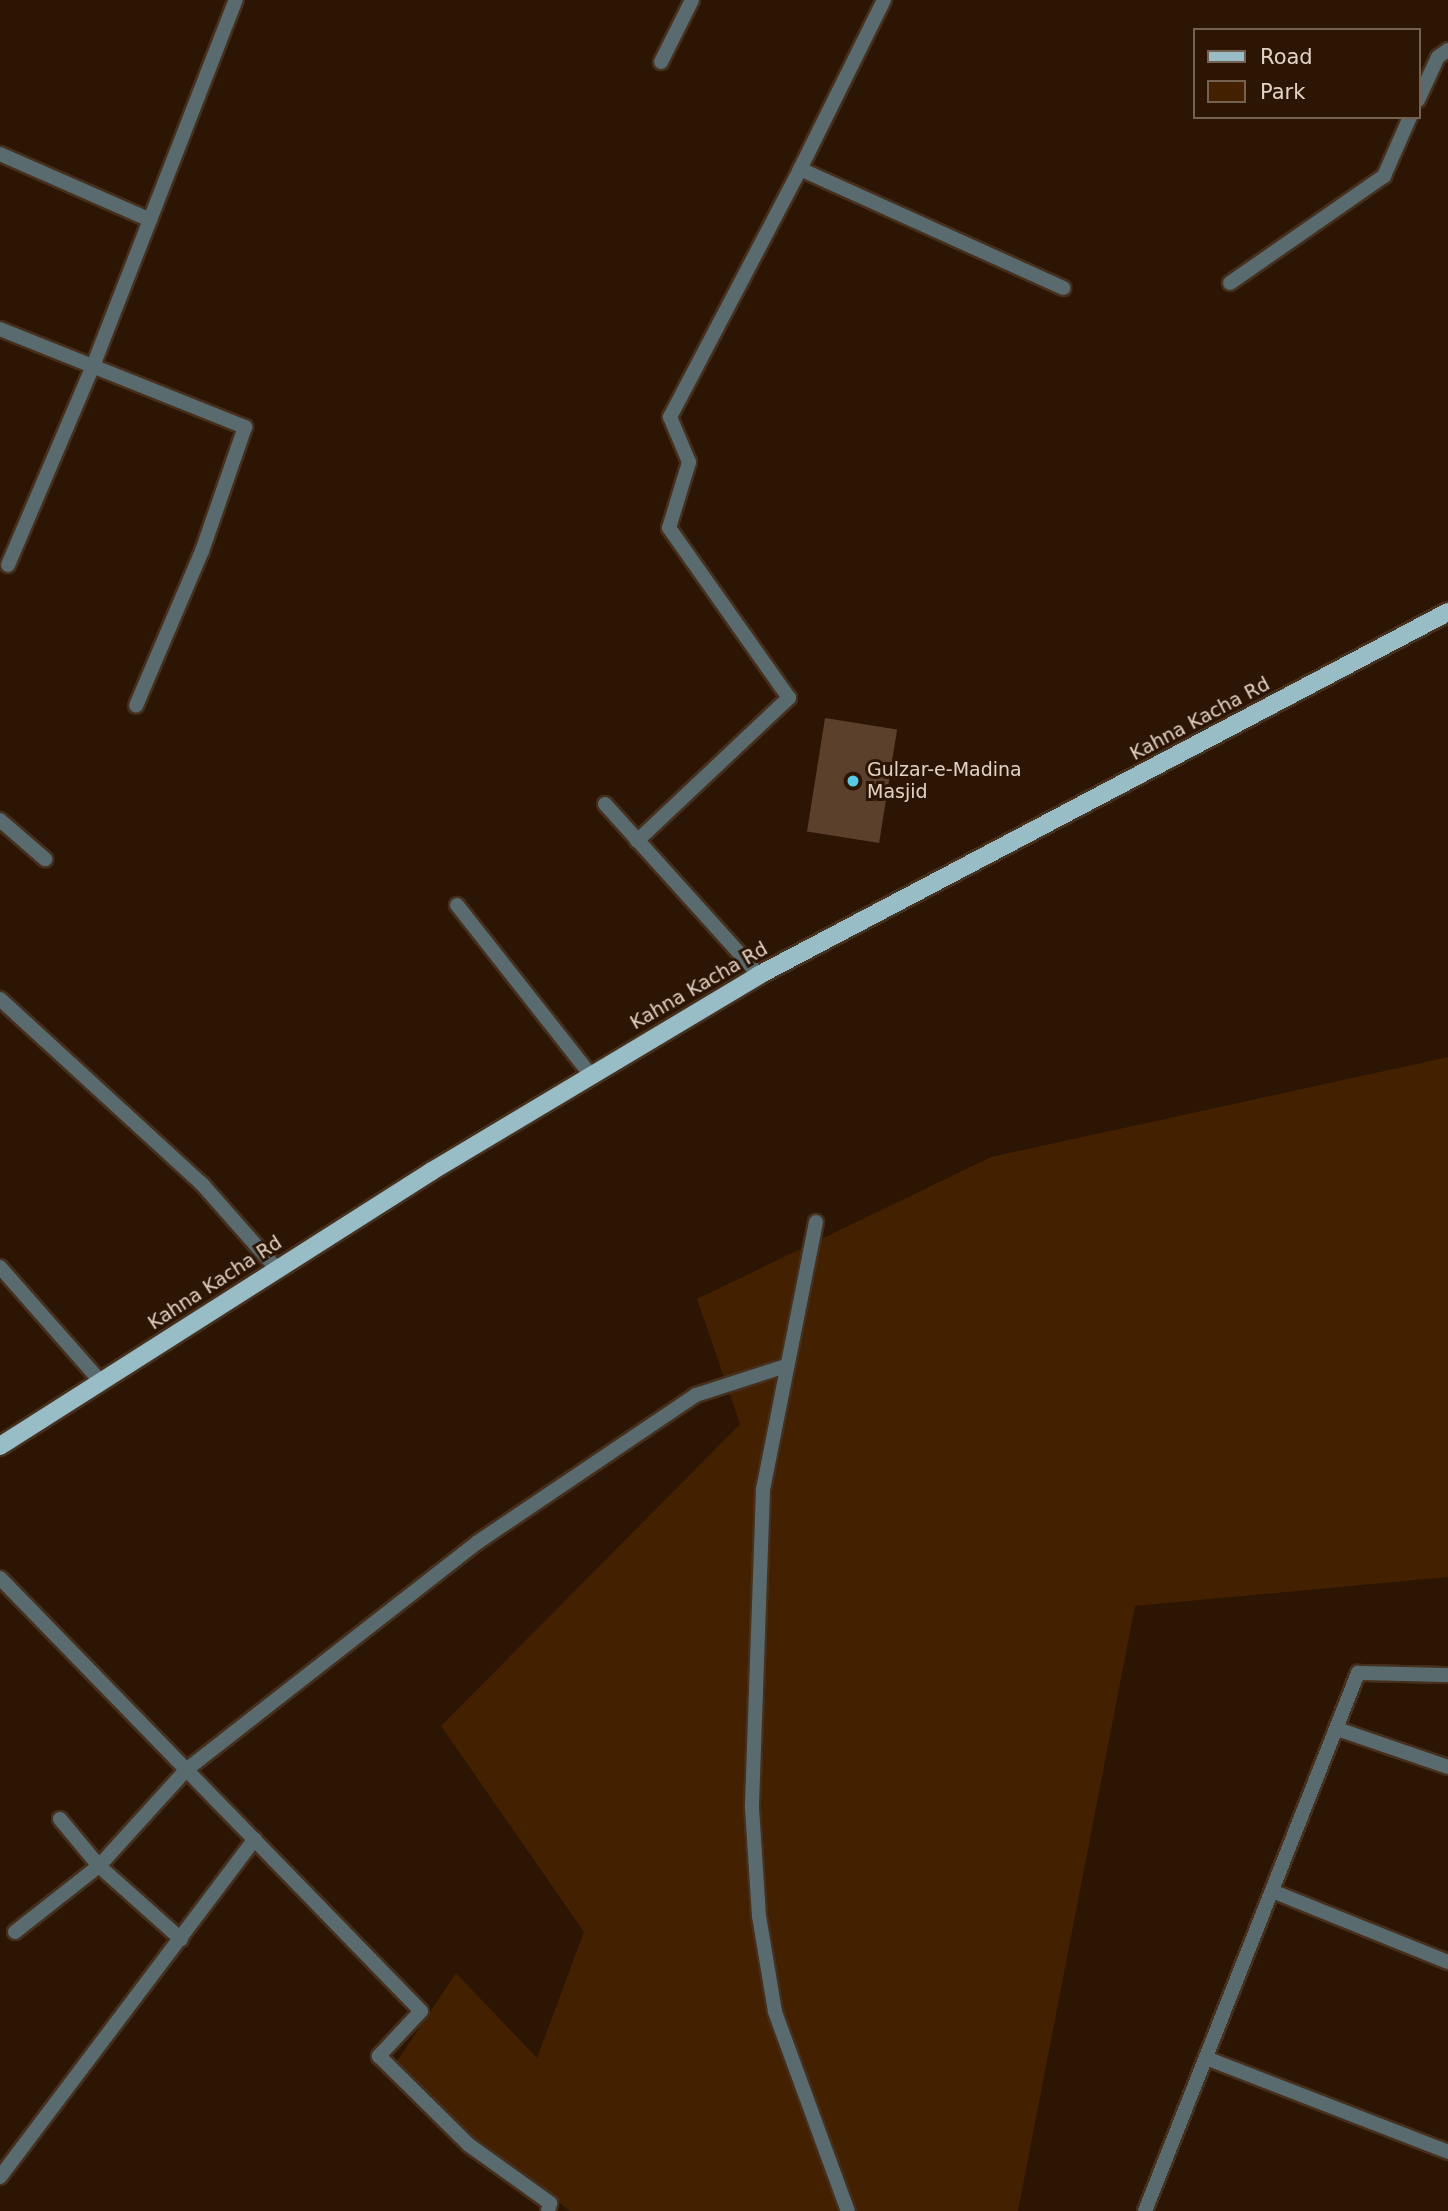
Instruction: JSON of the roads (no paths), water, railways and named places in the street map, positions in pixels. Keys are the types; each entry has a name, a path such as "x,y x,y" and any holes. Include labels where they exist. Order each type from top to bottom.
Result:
{"main road":[{"name":"Kahna Kacha Rd","path":"0,1446 276,1268 590,1074 759,975 1448,612"}],"street":[{"path":"8,565 93,366 236,0"},
{"path":"661,62 692,0"},
{"path":"637,841 789,698 669,528 689,462 670,417 800,170 884,0"},
{"path":"1420,96 1438,57 1448,50"},
{"path":"1230,283 1384,176 1409,119"},
{"path":"0,154 150,220"},
{"path":"800,170 1063,288"},
{"path":"0,329 245,427 202,551 136,705"},
{"path":"605,804 759,975"},
{"path":"0,820 45,859"},
{"path":"457,905 590,1074"},
{"path":"0,999 202,1184 276,1268"},
{"path":"816,1222 763,1490 757,1592 752,1808 759,1916 775,2012 848,2211"},
{"path":"0,1267 101,1382"},
{"path":"15,1931 99,1866 186,1770 478,1542 696,1395 786,1366"},
{"path":"0,1578 421,2011 379,2056 469,2145 550,2203 548,2211"},
{"path":"1145,2211 1358,1673 1448,1675"},
{"path":"1337,1729 1448,1767"},
{"path":"60,1819 99,1866 181,1939"},
{"path":"0,2177 255,1839"},
{"path":"1272,1891 1448,1962"},
{"path":"1206,2058 1448,2152"}],"place":[{"name":"Gulzar-e-Madina Masjid","path":"853,781"}]}
